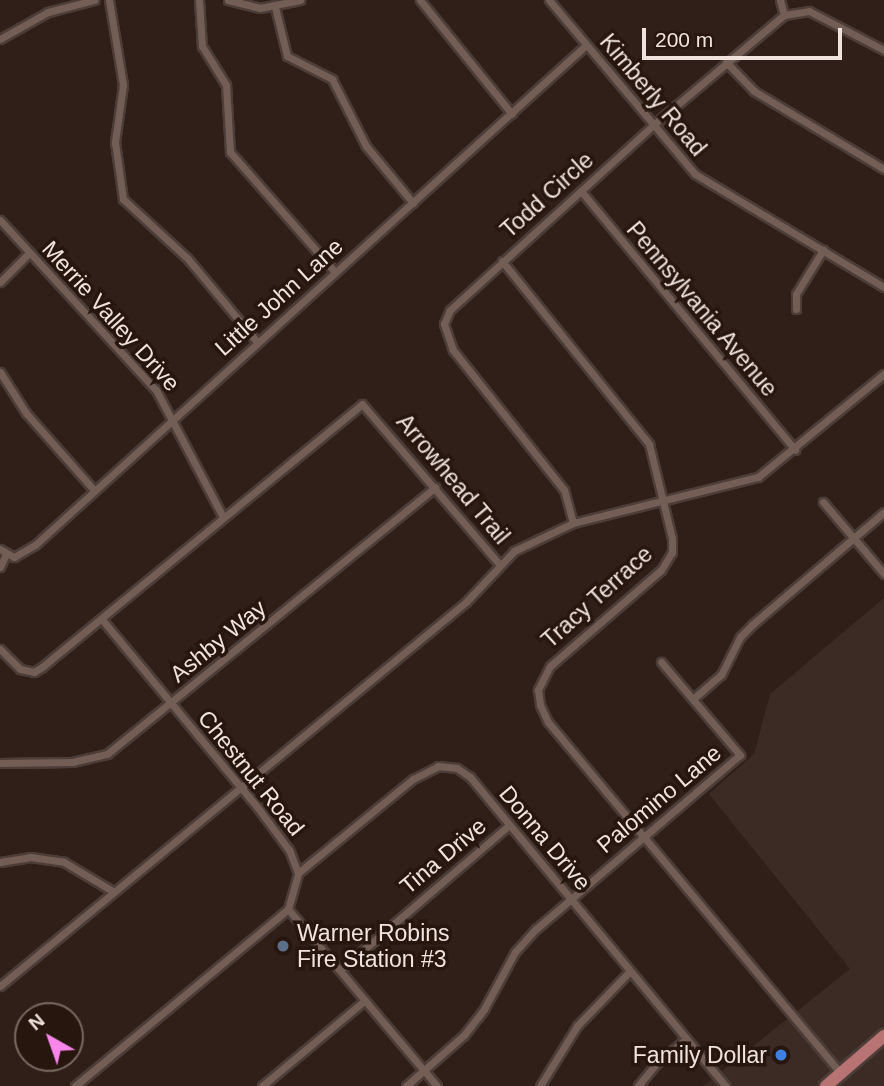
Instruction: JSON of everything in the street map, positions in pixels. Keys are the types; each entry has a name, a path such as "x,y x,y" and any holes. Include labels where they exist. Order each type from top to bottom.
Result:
{"main road":[{"path":"826,1086 884,1036"}],"street":[{"path":"0,39 48,12 94,0"},
{"path":"109,0 123,85 115,142 124,198 188,259 258,343"},
{"path":"199,0 202,47 226,85 230,152 335,272"},
{"path":"229,0 275,7 300,0"},
{"path":"420,0 512,114"},
{"name":"Kimberly Road","path":"549,0 695,174 884,287"},
{"path":"780,0 784,15 809,11 884,50"},
{"path":"275,7 287,56 331,79 366,146 413,203"},
{"name":"Todd Circle","path":"573,523 564,491 445,337 444,324 450,310 502,261 652,126 784,15"},
{"name":"Little John Lane","path":"0,567 3,551 22,555 586,45"},
{"path":"726,62 754,91 884,169"},
{"name":"Pennsylvania Avenue","path":"581,191 794,450"},
{"name":"Merrie Valley Drive","path":"0,220 156,390 173,419 186,453 223,517"},
{"path":"796,309 796,294 822,250"},
{"path":"0,282 29,253"},
{"name":"Tracy Terrace","path":"502,261 649,444 661,502 672,538 667,563 550,666 538,690 548,722 841,1074"},
{"path":"0,372 26,413 94,490"},
{"path":"499,564 531,539 573,523 758,477 884,374"},
{"name":"Arrowhead Trail","path":"0,649 20,669 34,672 362,404 499,564 495,574 466,601 0,986"},
{"name":"Ashby Way","path":"0,763 100,757 171,704 435,487"},
{"path":"822,502 884,574"},
{"path":"661,662 693,699 721,675 740,637 753,624 884,512"},
{"name":"Chestnut Road","path":"101,618 241,786 289,850 298,873 288,909"},
{"name":"Palomino Lane","path":"406,1086 425,1072 484,1009 515,952 570,898 740,755 693,699"},
{"name":"Donna Drive","path":"298,873 413,779 438,766 457,768 470,776 508,826 726,1086"},
{"name":"Tina Drive","path":"340,970 508,826"},
{"path":"0,862 30,856 64,862 114,892"},
{"path":"75,1086 288,909 437,1086"},
{"path":"540,1086 577,1026 630,971"},
{"path":"262,1086 363,1001"},
{"path":"638,1086 656,1063 686,1039"}],"shaded area":[{"path":"884,598 884,1086 703,1086 850,969 709,794 754,754 770,694"}],"place":[{"name":"Warner Robins Fire Station #3","path":"283,946"},
{"name":"Family Dollar","path":"781,1055"}]}
